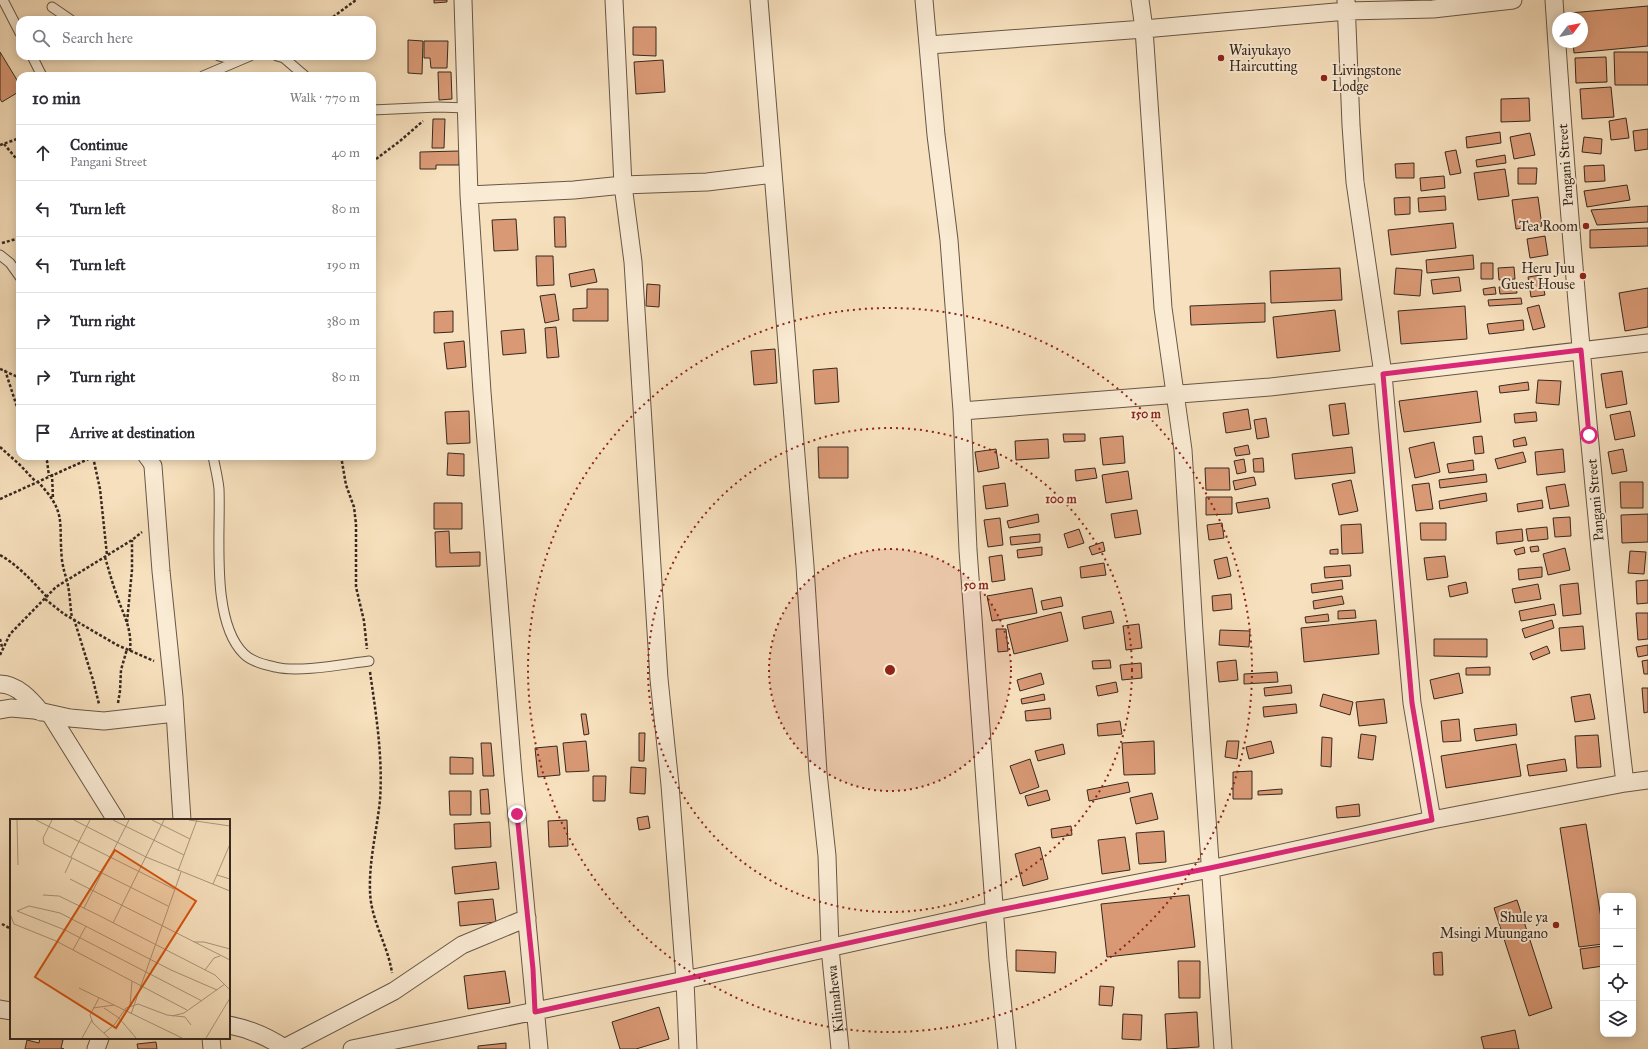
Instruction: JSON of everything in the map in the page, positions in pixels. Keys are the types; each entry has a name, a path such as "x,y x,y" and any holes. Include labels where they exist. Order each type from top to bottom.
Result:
{"street":[{"path":"463,0 469,195 482,392 508,724 539,1049"},
{"path":"614,0 623,185 633,262 659,678 670,785 685,980 688,1049"},
{"name":"Kilimahewa","path":"759,0 810,634 818,773 827,856 830,948 840,1049"},
{"path":"924,0 936,135 949,240 962,411 968,550 994,911 1007,1049"},
{"path":"1140,0 1144,29 1164,308 1183,450 1223,1049"},
{"path":"929,45 1144,29 1347,5 1433,9 1513,0"},
{"name":"Pangani Street","path":"1554,0 1563,149 1581,350 1608,635 1625,783"},
{"path":"1347,5 1351,125 1355,182 1383,374 1412,703 1432,820"},
{"path":"469,195 574,190 623,185 707,182 773,174"},
{"path":"962,411 1270,387 1648,343"},
{"path":"150,462 171,668 182,819"},
{"path":"0,684 17,689 46,713 114,819"},
{"path":"0,710 10,708 70,718 104,720 175,713"},
{"path":"352,1049 685,980 994,911 1210,868 1432,820 1625,783 1648,780"},
{"path":"230,1025 241,1027 270,1039 285,1048 394,991 462,945 527,918"},
{"path":"0,1009 10,1011"},
{"path":"96,1049 100,1039"},
{"path":"211,1039 212,1049"}],"lane":[{"path":"3,0 16,24"},
{"path":"52,7 65,16"},
{"path":"34,60 40,72"},
{"path":"286,60 300,72"},
{"path":"213,72 237,61"},
{"path":"376,110 438,107 467,108"},
{"path":"0,255 10,263 16,271"},
{"path":"214,460 219,488 219,536 222,600 229,629 244,654 256,662 276,668 328,666 369,661"}],"path":[{"path":"334,16 356,0"},
{"path":"376,159 400,141 438,107"},
{"path":"0,145 16,140"},
{"path":"4,144 16,158"},
{"path":"0,243 16,239"},
{"path":"0,369 16,376"},
{"path":"4,370 16,404"},
{"path":"0,447 53,499"},
{"path":"46,460 51,475 51,491 59,513 61,524 62,559 73,619 93,680 104,720"},
{"path":"0,499 84,460"},
{"path":"94,460 100,489 106,556 117,598 130,635 128,650 120,670 119,699 104,720"},
{"path":"342,460 346,485 354,507 356,524 356,587 364,621 377,725 380,800 372,850 370,892 376,920 390,958 394,991"},
{"path":"0,655 2,648 14,630 56,587 132,540 157,520"},
{"path":"127,623 132,570 132,540"},
{"path":"0,555 25,573 46,598 64,614 118,645 171,668"},
{"path":"0,639 2,648"},
{"path":"2,924 10,928"}],"building":[{"path":"434,0 447,0 447,2 434,3"},
{"path":"1648,6 1648,46 1574,53 1574,48 1588,48 1588,12 1581,12"},
{"path":"633,27 656,27 656,56 633,55"},
{"path":"408,40 423,41 422,74 408,73"},
{"path":"424,41 448,41 447,68 431,68 430,58 424,58"},
{"path":"0,52 16,78 16,93 2,102 0,99"},
{"path":"1614,52 1648,52 1648,85 1615,85"},
{"path":"1606,57 1607,82 1576,83 1575,58"},
{"path":"663,60 665,92 636,94 634,62"},
{"path":"438,72 451,72 452,99 439,100"},
{"path":"1611,87 1614,117 1582,119 1580,89"},
{"path":"1529,98 1530,121 1501,122 1501,99"},
{"path":"1626,118 1629,138 1611,140 1609,121"},
{"path":"433,119 445,119 444,148 432,148"},
{"path":"1648,129 1648,149 1635,151 1633,131"},
{"path":"1500,132 1501,143 1467,148 1466,137"},
{"path":"1530,133 1535,155 1514,159 1510,137"},
{"path":"1584,137 1602,139 1601,154 1582,152"},
{"path":"1456,150 1461,173 1450,175 1445,152"},
{"path":"459,151 459,165 436,165 436,169 420,169 420,152"},
{"path":"1505,155 1506,163 1477,167 1476,160"},
{"path":"1414,163 1414,178 1396,178 1395,164"},
{"path":"1604,165 1605,181 1585,182 1584,166"},
{"path":"1518,168 1537,168 1536,184 1518,184"},
{"path":"1505,169 1509,196 1478,200 1474,173"},
{"path":"1444,176 1445,188 1421,191 1420,178"},
{"path":"1627,185 1630,200 1587,207 1584,191"},
{"path":"1445,196 1446,210 1419,212 1418,198"},
{"path":"1410,197 1410,214 1395,215 1394,198"},
{"path":"1538,197 1542,226 1516,229 1512,200"},
{"path":"1648,206 1648,222 1597,225 1591,210"},
{"path":"554,217 565,217 566,247 555,247"},
{"path":"516,219 518,250 494,251 492,220"},
{"path":"1453,223 1456,248 1391,255 1388,230"},
{"path":"1648,228 1648,246 1590,248 1590,230"},
{"path":"1545,236 1548,255 1530,258 1527,239"},
{"path":"1473,255 1474,269 1427,273 1426,260"},
{"path":"536,256 553,256 554,285 537,286"},
{"path":"1481,263 1493,263 1493,279 1481,279"},
{"path":"1514,267 1515,279 1499,280 1498,268"},
{"path":"1340,268 1342,300 1271,303 1270,271"},
{"path":"1396,268 1422,270 1420,296 1394,294"},
{"path":"594,269 597,282 571,287 569,274"},
{"path":"1541,275 1545,295 1531,297 1528,277"},
{"path":"1459,277 1461,291 1433,294 1431,280"},
{"path":"647,284 660,285 659,307 646,306"},
{"path":"1516,286 1517,293 1500,294 1499,287"},
{"path":"1495,287 1496,294 1484,295 1483,289"},
{"path":"1648,288 1648,327 1625,331 1619,293"},
{"path":"587,289 608,289 608,321 573,321 573,309 587,308"},
{"path":"555,294 559,320 545,323 540,296"},
{"path":"1521,298 1522,304 1489,306 1488,300"},
{"path":"1265,303 1265,322 1191,325 1190,306"},
{"path":"1539,305 1545,327 1533,330 1527,308"},
{"path":"1465,306 1467,339 1401,344 1398,311"},
{"path":"1335,310 1340,351 1277,358 1273,317"},
{"path":"453,311 453,332 434,333 434,312"},
{"path":"1523,320 1524,330 1489,334 1487,324"},
{"path":"556,327 559,357 547,358 545,328"},
{"path":"524,329 526,353 503,355 501,331"},
{"path":"464,341 466,367 447,369 444,343"},
{"path":"775,349 777,383 754,385 751,351"},
{"path":"837,368 839,402 815,404 813,370"},
{"path":"1622,371 1627,404 1606,408 1601,374"},
{"path":"1538,380 1561,381 1559,405 1536,403"},
{"path":"1528,382 1529,390 1500,393 1499,386"},
{"path":"1477,391 1481,422 1404,432 1399,401"},
{"path":"1345,403 1349,434 1333,436 1329,405"},
{"path":"1248,409 1251,429 1226,433 1223,413"},
{"path":"469,411 470,443 447,444 445,412"},
{"path":"1630,411 1635,436 1615,440 1610,415"},
{"path":"1536,412 1537,421 1515,423 1514,414"},
{"path":"1266,418 1269,437 1257,439 1254,420"},
{"path":"1063,434 1085,434 1085,441 1064,442"},
{"path":"1123,436 1125,463 1103,465 1100,438"},
{"path":"1482,436 1484,453 1475,454 1473,437"},
{"path":"1525,437 1527,445 1514,447 1513,440"},
{"path":"1048,439 1049,458 1016,460 1015,441"},
{"path":"1434,442 1440,472 1415,478 1409,448"},
{"path":"1248,445 1250,454 1236,456 1234,448"},
{"path":"818,447 848,447 848,478 819,478"},
{"path":"1352,447 1355,473 1295,479 1292,454"},
{"path":"996,449 999,468 978,472 975,452"},
{"path":"1563,449 1565,472 1537,475 1535,452"},
{"path":"1623,449 1627,471 1612,474 1608,452"},
{"path":"1523,452 1526,462 1498,469 1495,459"},
{"path":"448,453 464,454 464,476 447,475"},
{"path":"1263,458 1264,472 1254,472 1253,459"},
{"path":"1244,459 1246,472 1237,474 1234,461"},
{"path":"1473,460 1474,470 1449,473 1447,464"},
{"path":"1095,468 1097,478 1076,481 1075,470"},
{"path":"1205,468 1229,468 1230,490 1206,490"},
{"path":"1128,471 1132,499 1106,503 1102,475"},
{"path":"1486,474 1487,482 1440,488 1439,480"},
{"path":"1254,477 1256,485 1235,490 1233,481"},
{"path":"1351,480 1358,511 1339,515 1332,484"},
{"path":"1620,482 1643,482 1643,508 1621,508"},
{"path":"1005,483 1008,506 986,509 983,486"},
{"path":"1429,483 1433,509 1416,511 1412,485"},
{"path":"1565,484 1569,506 1550,509 1546,487"},
{"path":"1486,493 1487,501 1440,509 1439,501"},
{"path":"1206,497 1232,497 1232,514 1206,515"},
{"path":"1268,498 1270,508 1238,513 1236,503"},
{"path":"1542,500 1543,508 1518,512 1517,504"},
{"path":"434,503 462,503 462,529 434,529"},
{"path":"1137,510 1141,534 1115,538 1111,514"},
{"path":"1038,514 1039,522 1009,528 1007,521"},
{"path":"1648,514 1648,542 1622,543 1621,515"},
{"path":"1570,517 1571,536 1555,537 1553,518"},
{"path":"1000,518 1003,545 988,547 984,520"},
{"path":"1222,523 1224,538 1209,540 1207,525"},
{"path":"1420,523 1446,523 1446,540 1421,540"},
{"path":"1361,524 1363,553 1342,554 1341,525"},
{"path":"1547,527 1548,539 1528,541 1526,529"},
{"path":"1079,529 1084,543 1068,548 1064,534"},
{"path":"1522,529 1523,541 1497,544 1496,532"},
{"path":"449,531 450,553 480,552 480,566 436,567 435,532"},
{"path":"1040,534 1040,542 1011,545 1010,537"},
{"path":"1103,542 1105,551 1092,555 1089,547"},
{"path":"1538,546 1539,551 1531,552 1530,547"},
{"path":"1042,547 1042,555 1018,558 1017,550"},
{"path":"1524,547 1525,553 1516,555 1514,550"},
{"path":"1565,548 1570,570 1548,575 1543,554"},
{"path":"1338,549 1338,554 1330,554 1330,550"},
{"path":"1630,551 1646,552 1644,574 1628,573"},
{"path":"1002,555 1005,580 992,582 989,557"},
{"path":"1445,556 1448,577 1427,580 1424,558"},
{"path":"1227,557 1231,576 1218,579 1214,560"},
{"path":"1104,563 1106,575 1081,578 1080,567"},
{"path":"1350,565 1351,576 1325,578 1324,567"},
{"path":"1542,567 1542,577 1519,580 1518,569"},
{"path":"1342,580 1343,589 1312,593 1311,584"},
{"path":"1648,580 1648,603 1637,604 1636,581"},
{"path":"1466,582 1468,593 1450,597 1448,586"},
{"path":"1578,583 1581,614 1563,616 1560,585"},
{"path":"1538,584 1541,599 1515,603 1512,589"},
{"path":"1032,588 1037,613 992,621 987,596"},
{"path":"1231,594 1232,609 1213,611 1212,596"},
{"path":"1342,596 1344,604 1314,609 1313,601"},
{"path":"1061,597 1063,606 1043,610 1041,601"},
{"path":"1554,604 1556,615 1521,621 1519,611"},
{"path":"1355,610 1356,618 1338,619 1338,611"},
{"path":"1111,611 1114,623 1084,629 1082,617"},
{"path":"1061,612 1068,641 1014,654 1007,625"},
{"path":"1636,613 1648,613 1648,639 1638,640"},
{"path":"1328,614 1329,621 1306,623 1305,617"},
{"path":"1376,620 1379,654 1304,662 1301,628"},
{"path":"1552,620 1554,628 1525,638 1522,629"},
{"path":"1139,624 1142,648 1126,650 1123,626"},
{"path":"1583,626 1585,649 1561,651 1559,628"},
{"path":"996,629 1006,629 1008,651 998,652"},
{"path":"1220,630 1250,631 1249,647 1219,645"},
{"path":"1434,639 1487,639 1487,657 1434,656"},
{"path":"1648,645 1648,655 1638,657 1636,647"},
{"path":"1547,646 1550,653 1533,660 1530,653"},
{"path":"1110,660 1111,668 1093,669 1092,661"},
{"path":"1236,660 1238,680 1219,682 1217,662"},
{"path":"1648,660 1648,674 1644,674 1642,661"},
{"path":"1141,663 1142,678 1122,680 1120,665"},
{"path":"1490,667 1490,675 1466,675 1466,668"},
{"path":"1277,672 1278,682 1244,684 1244,674"},
{"path":"1041,673 1044,684 1020,691 1017,680"},
{"path":"1459,673 1463,693 1434,699 1430,680"},
{"path":"1116,682 1118,692 1098,696 1096,686"},
{"path":"1291,685 1292,693 1265,696 1264,688"},
{"path":"1642,688 1648,688 1648,712 1644,713"},
{"path":"1044,694 1045,700 1022,704 1021,699"},
{"path":"1323,694 1353,702 1350,715 1320,706"},
{"path":"1590,694 1595,719 1575,722 1571,697"},
{"path":"1384,699 1387,723 1359,726 1356,702"},
{"path":"1296,704 1297,713 1264,717 1263,707"},
{"path":"1050,708 1051,719 1026,721 1025,711"},
{"path":"581,714 586,714 589,734 584,735"},
{"path":"1459,719 1461,741 1443,742 1441,721"},
{"path":"1120,721 1122,734 1098,736 1097,724"},
{"path":"1516,724 1517,735 1476,741 1474,729"},
{"path":"639,733 645,733 644,761 639,761"},
{"path":"1361,734 1376,736 1373,760 1358,758"},
{"path":"1598,735 1601,767 1577,768 1575,736"},
{"path":"1322,737 1332,738 1331,767 1321,766"},
{"path":"586,741 589,771 566,772 563,743"},
{"path":"1154,741 1155,774 1124,775 1122,743"},
{"path":"1227,741 1239,741 1237,759 1225,757"},
{"path":"1271,741 1274,753 1249,759 1246,747"},
{"path":"481,743 491,743 494,776 483,776"},
{"path":"1063,744 1065,754 1038,761 1035,751"},
{"path":"1516,744 1521,776 1446,788 1441,756"},
{"path":"557,746 560,775 538,777 535,748"},
{"path":"450,757 473,758 473,774 450,774"},
{"path":"1030,759 1039,787 1020,794 1010,766"},
{"path":"1565,759 1567,771 1529,776 1527,765"},
{"path":"631,767 646,768 645,794 630,793"},
{"path":"1252,771 1252,799 1233,799 1233,772"},
{"path":"593,776 606,776 605,801 593,801"},
{"path":"1128,782 1130,792 1089,801 1087,790"},
{"path":"488,789 490,814 481,814 480,790"},
{"path":"1282,789 1282,794 1258,795 1258,791"},
{"path":"1047,790 1050,800 1028,806 1025,796"},
{"path":"449,791 471,791 471,815 450,815"},
{"path":"1152,793 1158,819 1136,824 1130,798"},
{"path":"1359,804 1360,816 1337,818 1336,807"},
{"path":"648,816 650,828 639,830 637,818"},
{"path":"567,820 568,846 549,847 548,821"},
{"path":"490,822 491,847 455,849 454,824"},
{"path":"1586,824 1600,912 1600,944 1579,947 1560,828"},
{"path":"1071,826 1072,835 1052,838 1051,829"},
{"path":"1164,831 1166,862 1139,864 1136,833"},
{"path":"1125,837 1130,870 1102,874 1098,840"},
{"path":"1040,847 1048,879 1023,886 1015,854"},
{"path":"496,862 499,889 455,894 452,867"},
{"path":"1189,895 1195,947 1107,957 1101,904"},
{"path":"493,899 496,922 460,926 458,902"},
{"path":"1517,900 1552,1008 1529,1016 1494,908"},
{"path":"1600,946 1600,966 1583,969 1580,949"},
{"path":"1016,950 1056,952 1055,973 1016,971"},
{"path":"1442,952 1443,975 1434,975 1433,953"},
{"path":"1178,961 1200,961 1200,998 1179,998"},
{"path":"505,971 510,1003 468,1009 464,976"},
{"path":"1100,986 1114,987 1112,1006 1099,1005"},
{"path":"659,1007 669,1039 636,1049 620,1049 612,1022"},
{"path":"1197,1012 1199,1047 1167,1049 1165,1014"},
{"path":"1123,1014 1142,1015 1141,1040 1122,1039"},
{"path":"1515,1030 1519,1049 1484,1049 1481,1037"},
{"path":"40,1039 59,1039 63,1040 61,1048 64,1049 25,1049 27,1040 39,1043"},
{"path":"156,1042 157,1049 138,1049 137,1044"},
{"path":"506,1043 506,1049 478,1049 478,1046"}],"place":[{"name":"Waiyukayo Haircutting","path":"1221,58"},
{"name":"Livingstone Lodge","path":"1324,78"},
{"name":"Tea Room","path":"1586,226"},
{"name":"Heru Juu Guest House","path":"1583,276"},
{"name":"Shule ya Msingi Muungano","path":"1556,925"}],"route":[{"path":"517,814 533,969 535,1012 994,911 1210,868 1432,820 1412,703 1383,374 1581,350 1589,435"}]}
